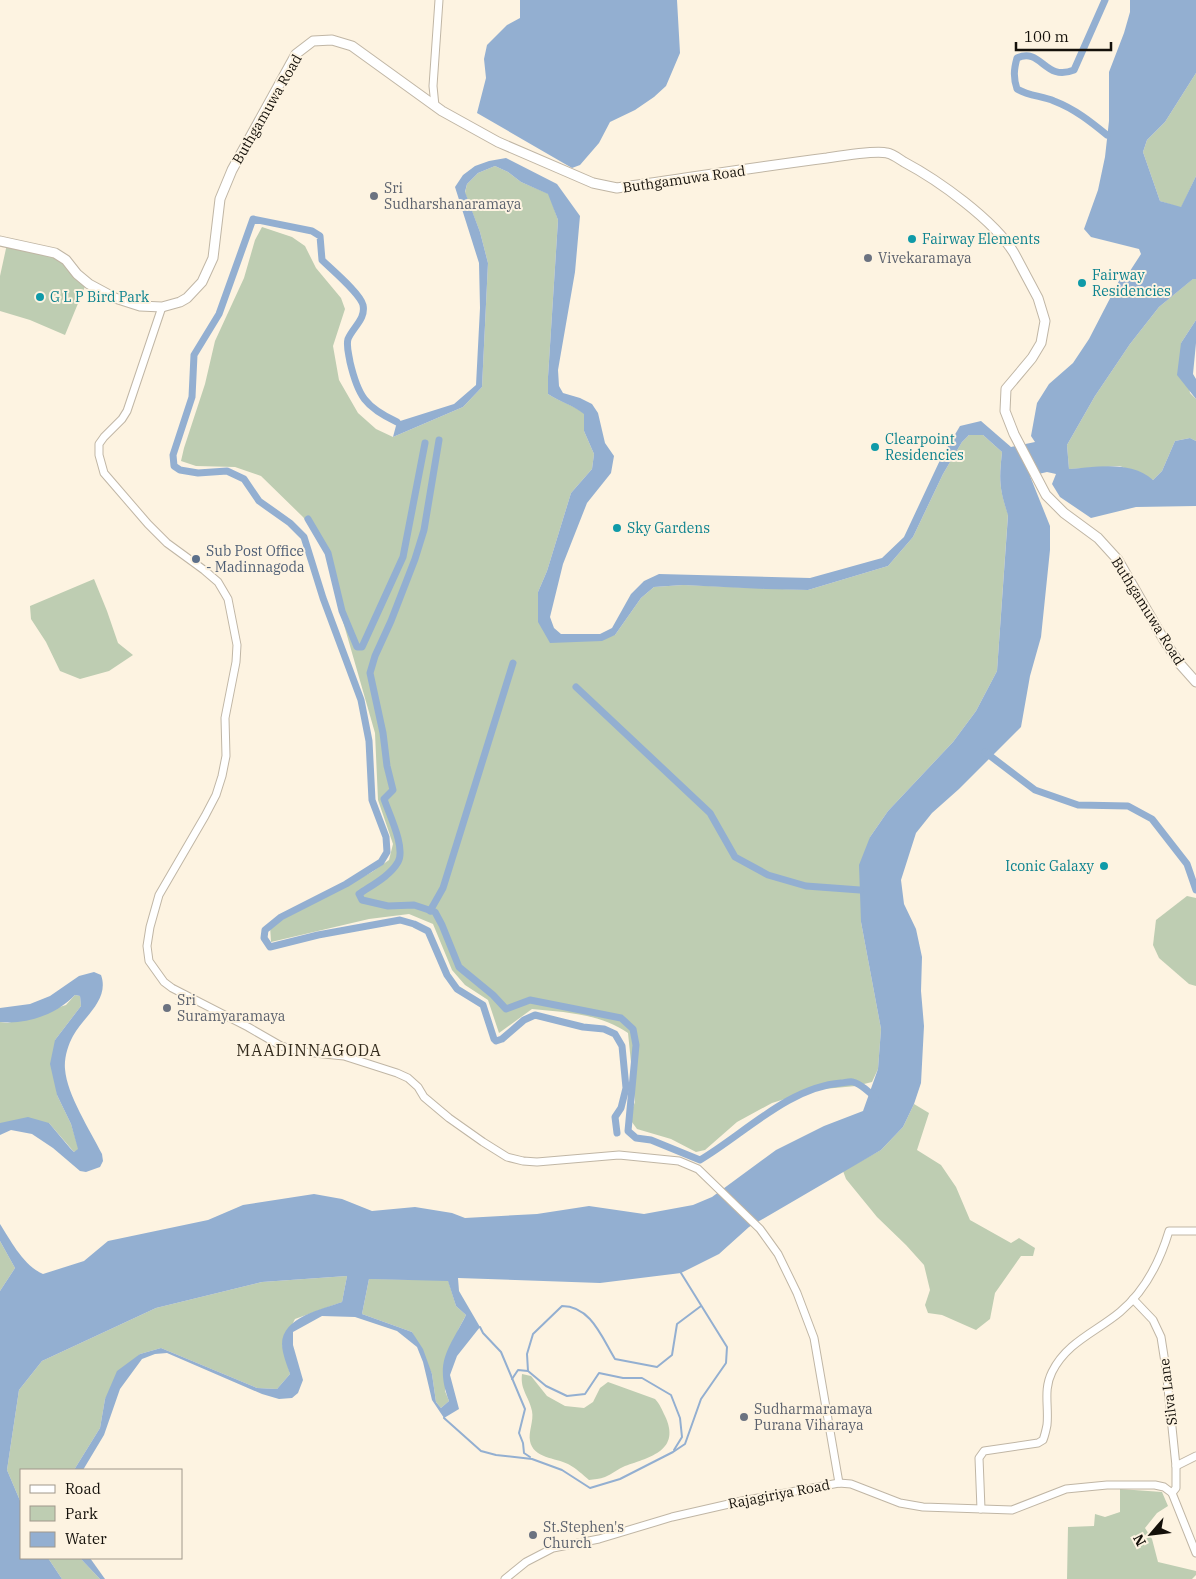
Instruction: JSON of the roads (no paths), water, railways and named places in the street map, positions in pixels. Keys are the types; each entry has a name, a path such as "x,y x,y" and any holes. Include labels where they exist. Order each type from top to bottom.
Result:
{"main road":[{"name":"Buthgamuwa Road","path":"0,241 55,253 66,260 77,274 89,284 115,298 140,306 162,308 187,298 202,282 213,258 220,199 232,170 296,54 313,41 332,40 352,46 435,106 498,142 593,183 617,188 797,162 887,153 923,172 968,205 1010,246 1038,298 1045,321 1041,343 1032,358 1006,389 1005,410 1014,434 1046,495 1064,513 1098,538 1118,560 1164,640 1180,664 1196,682"}],"street":[{"path":"435,106 433,86 438,0"},
{"path":"419,95 433,86"},
{"path":"162,308 127,411 122,419 101,440 99,455 107,477 148,524 171,547 218,582 229,605 238,651 225,718 225,766 216,795 209,809 156,900 148,936 149,961 164,982 172,988 248,1026 282,1046 304,1052 344,1056 408,1078 438,1110 483,1142 508,1156 523,1161 537,1162 619,1155 679,1161 698,1169 756,1225 778,1254 805,1312 814,1338 839,1483"},
{"path":"981,1509 978,1458 984,1451 1038,1443 1044,1440 1047,1425 1046,1392 1052,1372 1072,1345 1119,1312 1133,1299 1155,1269 1164,1250 1169,1231 1196,1231"},
{"name":"Silva Lane","path":"1133,1299 1153,1320 1161,1337 1176,1466 1176,1488 1172,1493"},
{"path":"1176,1466 1196,1456"},
{"name":"Rajagiriya Road","path":"505,1579 526,1562 553,1548 599,1539 672,1517 742,1501 839,1483 851,1484 900,1503 923,1507 1012,1510 1066,1489 1106,1485 1155,1485 1164,1487 1172,1493"},
{"path":"1172,1493 1196,1553"}],"water":[{"path":"520,0 677,0 680,53 666,86 635,110 610,122 599,143 580,165 572,168 477,113 486,78 484,59 487,45 507,25 520,18"},
{"path":"1130,0 1196,0 1196,73 1165,122 1147,140 1143,152 1160,201 1181,207 1196,176 1196,279 1193,279 1159,307 1130,344 1095,396 1067,445 1069,469 1102,466 1124,467 1144,474 1153,480 1162,471 1175,441 1190,438 1196,441 1196,506 1136,507 1091,518 1060,497 1052,484 1056,474 1047,472 1030,476 1050,526 1050,550 1041,637 1030,676 1021,727 959,789 932,813 916,833 901,880 904,904 916,929 922,957 921,991 924,1026 921,1083 903,1127 881,1150 749,1227 719,1254 681,1273 600,1283 458,1278 459,1291 480,1327 457,1356 450,1375 459,1409 444,1418 432,1400 423,1362 417,1347 397,1331 355,1317 322,1316 293,1332 293,1345 303,1380 298,1393 292,1398 279,1399 262,1394 167,1353 155,1354 142,1359 120,1389 104,1435 84,1469 75,1469 100,1428 105,1399 117,1371 140,1354 161,1348 257,1388 277,1389 290,1374 282,1348 284,1335 296,1321 315,1311 342,1302 347,1276 262,1282 156,1308 42,1361 19,1390 7,1470 20,1501 20,1559 49,1559 62,1579 0,1579 0,1291 15,1268 0,1241 0,1224 13,1245 29,1265 43,1274 84,1261 108,1241 208,1220 243,1205 314,1194 342,1199 372,1211 415,1207 452,1213 465,1218 537,1214 589,1206 644,1214 693,1205 712,1197 776,1150 824,1126 863,1111 878,1069 881,1029 861,922 859,865 870,837 888,811 953,742 976,711 997,671 1008,515 1001,484 1002,452 983,435 969,435 962,442 943,474 913,537 888,566 808,590 683,585 654,587 641,598 615,635 602,641 550,643 538,622 538,592 547,571 571,493 592,469 594,454 584,431 584,414 548,394 558,220 548,194 521,182 508,172 495,166 478,173 467,184 465,192 480,232 488,263 482,387 463,407 393,437 397,422 454,404 476,385 480,308 479,263 455,187 463,175 475,166 506,158 557,184 580,216 575,272 558,370 559,386 563,393 592,404 598,413 605,443 614,456 611,473 587,503 563,564 550,617 554,628 561,634 600,634 612,628 631,594 644,581 659,574 810,578 882,558 904,537 941,458 960,426 981,421 1011,447 1035,442 1031,436 1037,403 1049,384 1073,363 1089,339 1120,279 1130,271 1141,254 1139,249 1091,237 1084,229 1098,190 1105,157 1109,121 1109,72 1130,12","holes":["369,1279 448,1281 456,1306 466,1315 449,1347 443,1365 443,1375 449,1401 441,1408 436,1402 432,1374 423,1349 412,1332 362,1314"]},
{"path":"1196,320 1193,374 1196,379 1196,399 1177,375 1181,343"},
{"path":"94,972 101,975 102,992 94,1008 77,1029 71,1040 65,1065 74,1101 102,1154 103,1161 100,1167 86,1172 80,1171 53,1148 32,1134 11,1130 0,1135 0,1123 28,1117 49,1123 74,1152 78,1149 71,1124 57,1095 50,1064 55,1040 81,1006 80,996 75,995 59,1008 41,1017 21,1022 0,1022 0,1008 30,1004 50,996 79,976"},
{"path":"81,1559 91,1559 105,1579 100,1579"}],"waterway":[{"path":"1105,0 1074,70 1056,72 1038,60 1025,56 1017,58 1014,73 1017,89 1062,104 1107,135"},
{"path":"397,422 386,417 370,405 364,399 356,384 347,342 363,315 363,305 357,294 322,260 320,236 312,231 253,219 219,314 194,355 192,397 173,455 174,466 180,470 198,473 227,471 244,479 259,501 290,523 304,537 323,598 361,700 369,741 372,800 386,837 387,852 381,862 346,884 281,917 265,930 264,938 270,947 318,935 400,920 428,931 447,975 457,989 483,1005 496,1041 502,1039 524,1020 535,1015 583,1027 604,1029 615,1034 622,1046 626,1088 621,1108 615,1117 617,1133"},
{"path":"439,440 424,530 415,559 375,656 370,673 393,790 384,799 393,822 400,848 400,856 395,867 390,872 359,894 362,900 388,906 414,905 435,912 459,967 493,995 506,1009 530,1000 621,1018 633,1029 636,1045 628,1131 636,1138 651,1140 700,1160 785,1102 822,1086 853,1082 865,1088 875,1098"},
{"path":"308,519 328,553 342,611 357,647 362,647 403,557 425,443"},
{"path":"430,911 443,888 513,663"},
{"path":"576,687 710,813 735,857 768,875 806,886 860,890"},
{"path":"985,752 1035,790 1078,805 1128,806 1152,819 1187,864 1196,890"},
{"path":"444,1418 481,1451 496,1455 532,1459 562,1470 590,1488 620,1479 673,1452 685,1444 701,1399 726,1363 727,1347 681,1273"},
{"path":"528,1371 527,1354 533,1334 562,1306 572,1307 588,1317 615,1359 657,1367 672,1355 677,1324 701,1306"},
{"path":"480,1327 483,1333 501,1352 525,1409 519,1433 524,1453 530,1457"},
{"path":"512,1379 518,1370 528,1371 546,1386 567,1396 585,1394 599,1373 623,1378 642,1378 671,1395 680,1418 682,1437 674,1450"}],"place":[{"name":"Sri Sudharshanaramaya","path":"374,196"},
{"name":"Fairway Elements","path":"912,239"},
{"name":"Vivekaramaya","path":"868,258"},
{"name":"Fairway Residencies","path":"1082,283"},
{"name":"G L P Bird Park","path":"40,297"},
{"name":"Clearpoint Residencies","path":"875,447"},
{"name":"Sky Gardens","path":"617,528"},
{"name":"Sub Post Office - Madinnagoda","path":"196,559"},
{"name":"Iconic Galaxy","path":"1104,866"},
{"name":"Sri Suramyaramaya","path":"167,1008"},
{"name":"Sudharmaramaya Purana Viharaya","path":"744,1417"},
{"name":"St.Stephen's Church","path":"533,1535"}],"district":[{"name":"MAADINNAGODA","path":"309,1050"}]}
